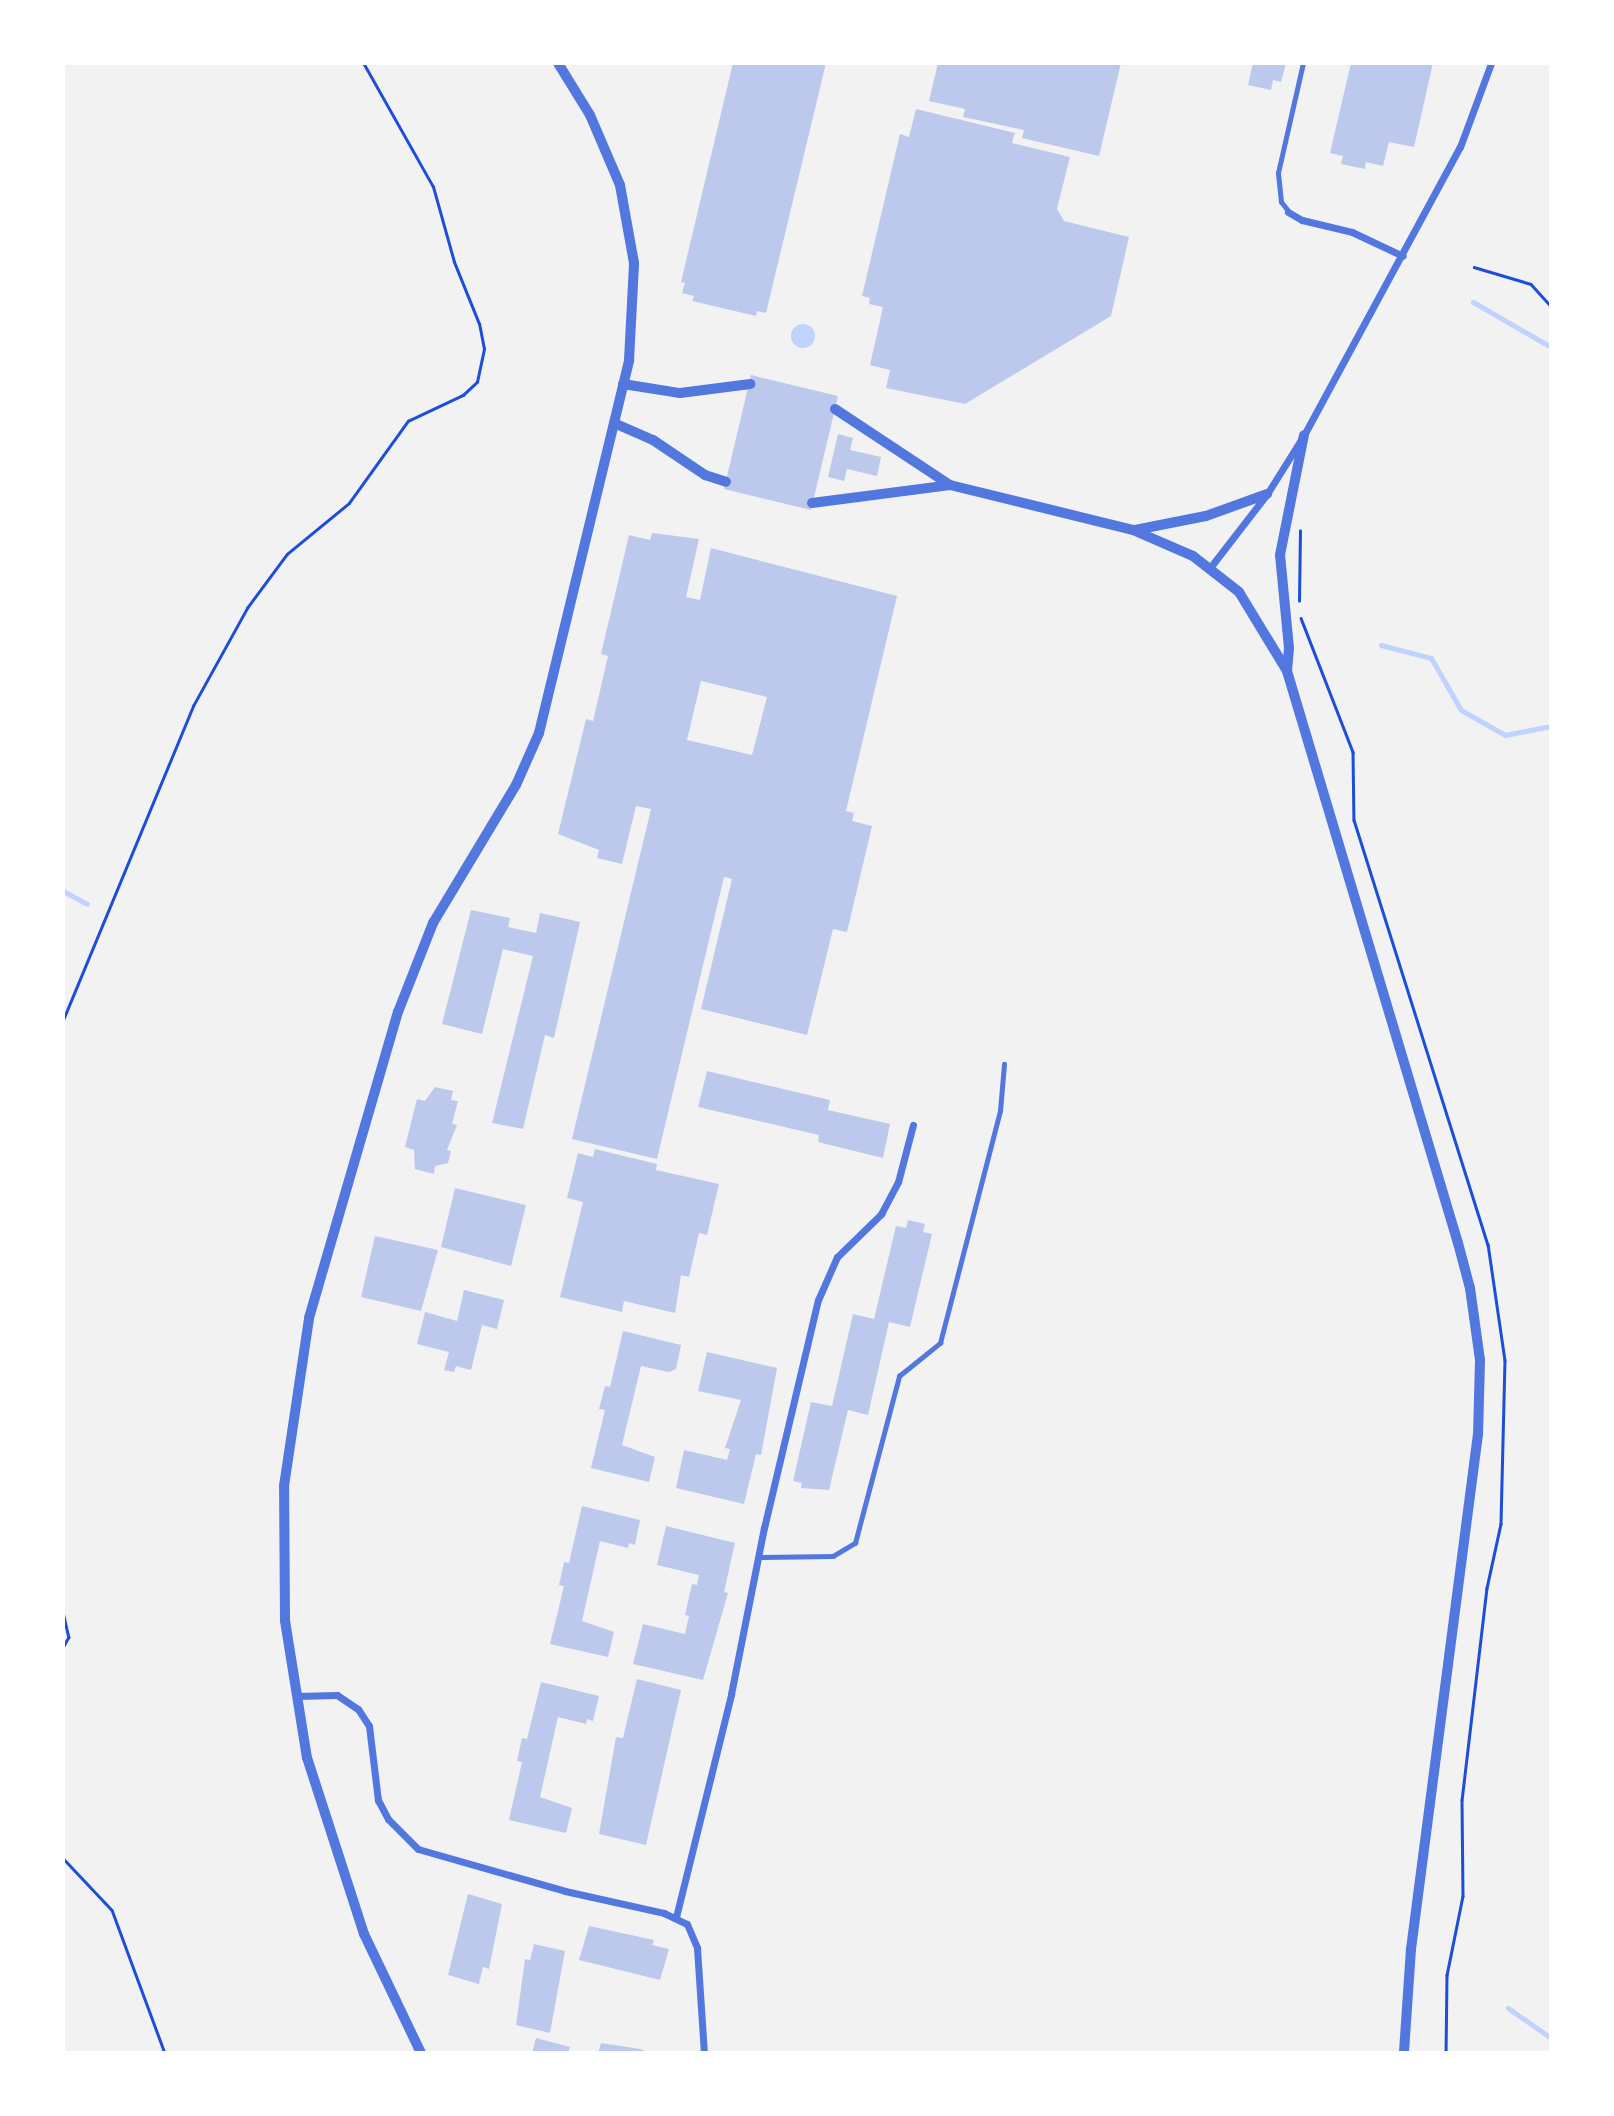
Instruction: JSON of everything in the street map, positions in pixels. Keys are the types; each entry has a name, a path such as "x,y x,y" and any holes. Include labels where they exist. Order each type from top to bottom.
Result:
{"street":[{"path":"421,2053 364,1934 338,1862 307,1758 285,1620 281,1534 309,1318 398,1012 432,923 516,785 538,733 624,384 635,318 629,223 607,149 558,63"},
{"path":"1209,569 1267,494 1304,435 1460,147 1491,63"},
{"path":"1288,212 1302,220 1352,232 1403,256"},
{"path":"624,384 680,393 750,384"},
{"path":"835,409 950,485 1132,530 1184,552 1239,592 1254,611 1287,671 1461,1254 1480,1360 1478,1434 1411,1948 1404,2053"},
{"path":"614,423 653,440 705,475 726,482"},
{"path":"1287,671 1289,648 1280,555 1283,522 1304,435"},
{"path":"812,503 950,485"},
{"path":"1132,530 1206,516 1267,494"},
{"path":"676,1917 731,1694 758,1557 818,1300 837,1257 881,1214 898,1182 913,1125"},
{"path":"295,1696 337,1695 358,1709 369,1726 378,1800 388,1819 418,1849 676,1917 687,1924 697,1948 704,2053"}],"lane":[{"path":"1288,212 1281,202 1278,173 1303,63"},
{"path":"758,1557 833,1556 855,1543 899,1376 940,1343 1000,1111 1004,1064"}],"path":[{"path":"63,1020 188,717 247,608 287,554 349,503 408,421 463,394 477,382 484,349 479,324 454,262 433,187 363,63"},
{"path":"1474,267 1531,284 1551,306"},
{"path":"1301,528 1297,550 1301,618 1353,752 1354,820 1488,1244 1505,1360 1502,1524 1487,1588 1462,1800 1463,1896 1447,1975 1446,2053"},
{"path":"63,1612 69,1637 63,1648"},
{"path":"63,1858 112,1910 165,2053"}],"water":[{"path":"803,324 814,331 815,336 808,347 803,348 792,341 791,336 798,325"}],"building":[{"path":"733,63 826,63 766,313 757,311 756,316 692,301 694,296 682,293 685,283 681,282"},
{"path":"938,63 1121,63 1099,156 1022,138 1024,130 963,117 965,109 929,101"},
{"path":"1253,63 1286,63 1281,82 1273,80 1271,90 1248,85"},
{"path":"1351,63 1433,63 1414,147 1389,142 1383,166 1366,162 1365,169 1341,164 1343,156 1330,153"},
{"path":"916,109 1015,133 1012,143 1070,157 1057,209 1064,221 1129,237 1111,316 965,404 886,388 890,370 870,365 883,307 869,304 870,298 862,296 900,134 909,137"},
{"path":"751,375 838,396 811,510 724,489"},
{"path":"838,434 853,438 850,450 881,457 877,476 847,469 844,481 828,477"},
{"path":"652,533 699,539 686,597 700,600 711,548 897,596 846,811 854,813 852,821 872,826 847,932 833,929 807,1035 701,1009 732,879 724,877 657,1159 572,1139 651,809 636,806 622,864 597,858 599,850 558,834 586,719 593,721 608,656 601,654 629,535 650,540","holes":["701,681 767,697 752,755 687,740"]},
{"path":"471,910 510,918 508,927 536,933 540,913 580,922 554,1038 545,1035 523,1129 492,1123 533,956 503,949 482,1034 442,1024"},
{"path":"707,1071 830,1100 828,1110 890,1124 883,1158 818,1142 819,1135 698,1107"},
{"path":"435,1087 453,1091 451,1100 458,1101 452,1124 457,1125 447,1150 451,1151 448,1163 435,1166 434,1174 415,1169 414,1150 405,1147 417,1099 425,1101"},
{"path":"595,1149 657,1164 656,1170 719,1184 707,1235 699,1233 689,1277 681,1275 675,1313 624,1301 622,1312 560,1297 583,1202 567,1198 578,1153 593,1157"},
{"path":"455,1188 526,1205 511,1266 441,1247"},
{"path":"908,1220 925,1224 923,1232 932,1234 910,1327 889,1322 868,1415 848,1410 829,1490 801,1488 802,1483 793,1481 811,1402 832,1406 853,1314 874,1319 896,1226 906,1228"},
{"path":"375,1236 438,1250 421,1311 361,1297"},
{"path":"464,1290 504,1300 497,1329 482,1325 471,1370 456,1366 454,1372 444,1370 449,1352 417,1344 425,1312 457,1321"},
{"path":"623,1331 681,1345 676,1369 669,1372 641,1366 622,1445 655,1457 649,1482 591,1468 605,1410 599,1409 605,1386 610,1387"},
{"path":"707,1352 777,1368 761,1455 756,1454 744,1504 676,1488 684,1450 727,1460 730,1449 725,1448 741,1400 698,1391"},
{"path":"582,1506 640,1520 635,1545 629,1543 628,1548 600,1541 582,1621 614,1632 608,1657 550,1644 564,1586 559,1585 564,1562 569,1563"},
{"path":"666,1526 735,1543 724,1592 728,1593 703,1680 633,1664 643,1624 685,1634 689,1616 685,1615 692,1584 697,1585 699,1575 657,1565"},
{"path":"637,1679 681,1690 646,1845 599,1834 616,1737 623,1738"},
{"path":"541,1682 599,1696 593,1721 587,1719 586,1724 558,1717 540,1797 572,1808 566,1833 509,1820 522,1762 517,1761 522,1738 527,1739"},
{"path":"468,1894 502,1904 489,1969 483,1967 479,1984 448,1975"},
{"path":"589,1926 654,1940 652,1945 669,1949 660,1980 579,1960"},
{"path":"534,1944 565,1951 550,2033 516,2025 525,1959 530,1960"},
{"path":"536,2038 570,2047 568,2053 532,2053"},
{"path":"601,2043 640,2049 651,2053 598,2053"}],"waterway":[{"path":"1473,302 1551,347"},
{"path":"1381,645 1431,658 1461,710 1505,735 1551,726"},
{"path":"63,891 87,904"},
{"path":"1508,2008 1551,2038"}]}
